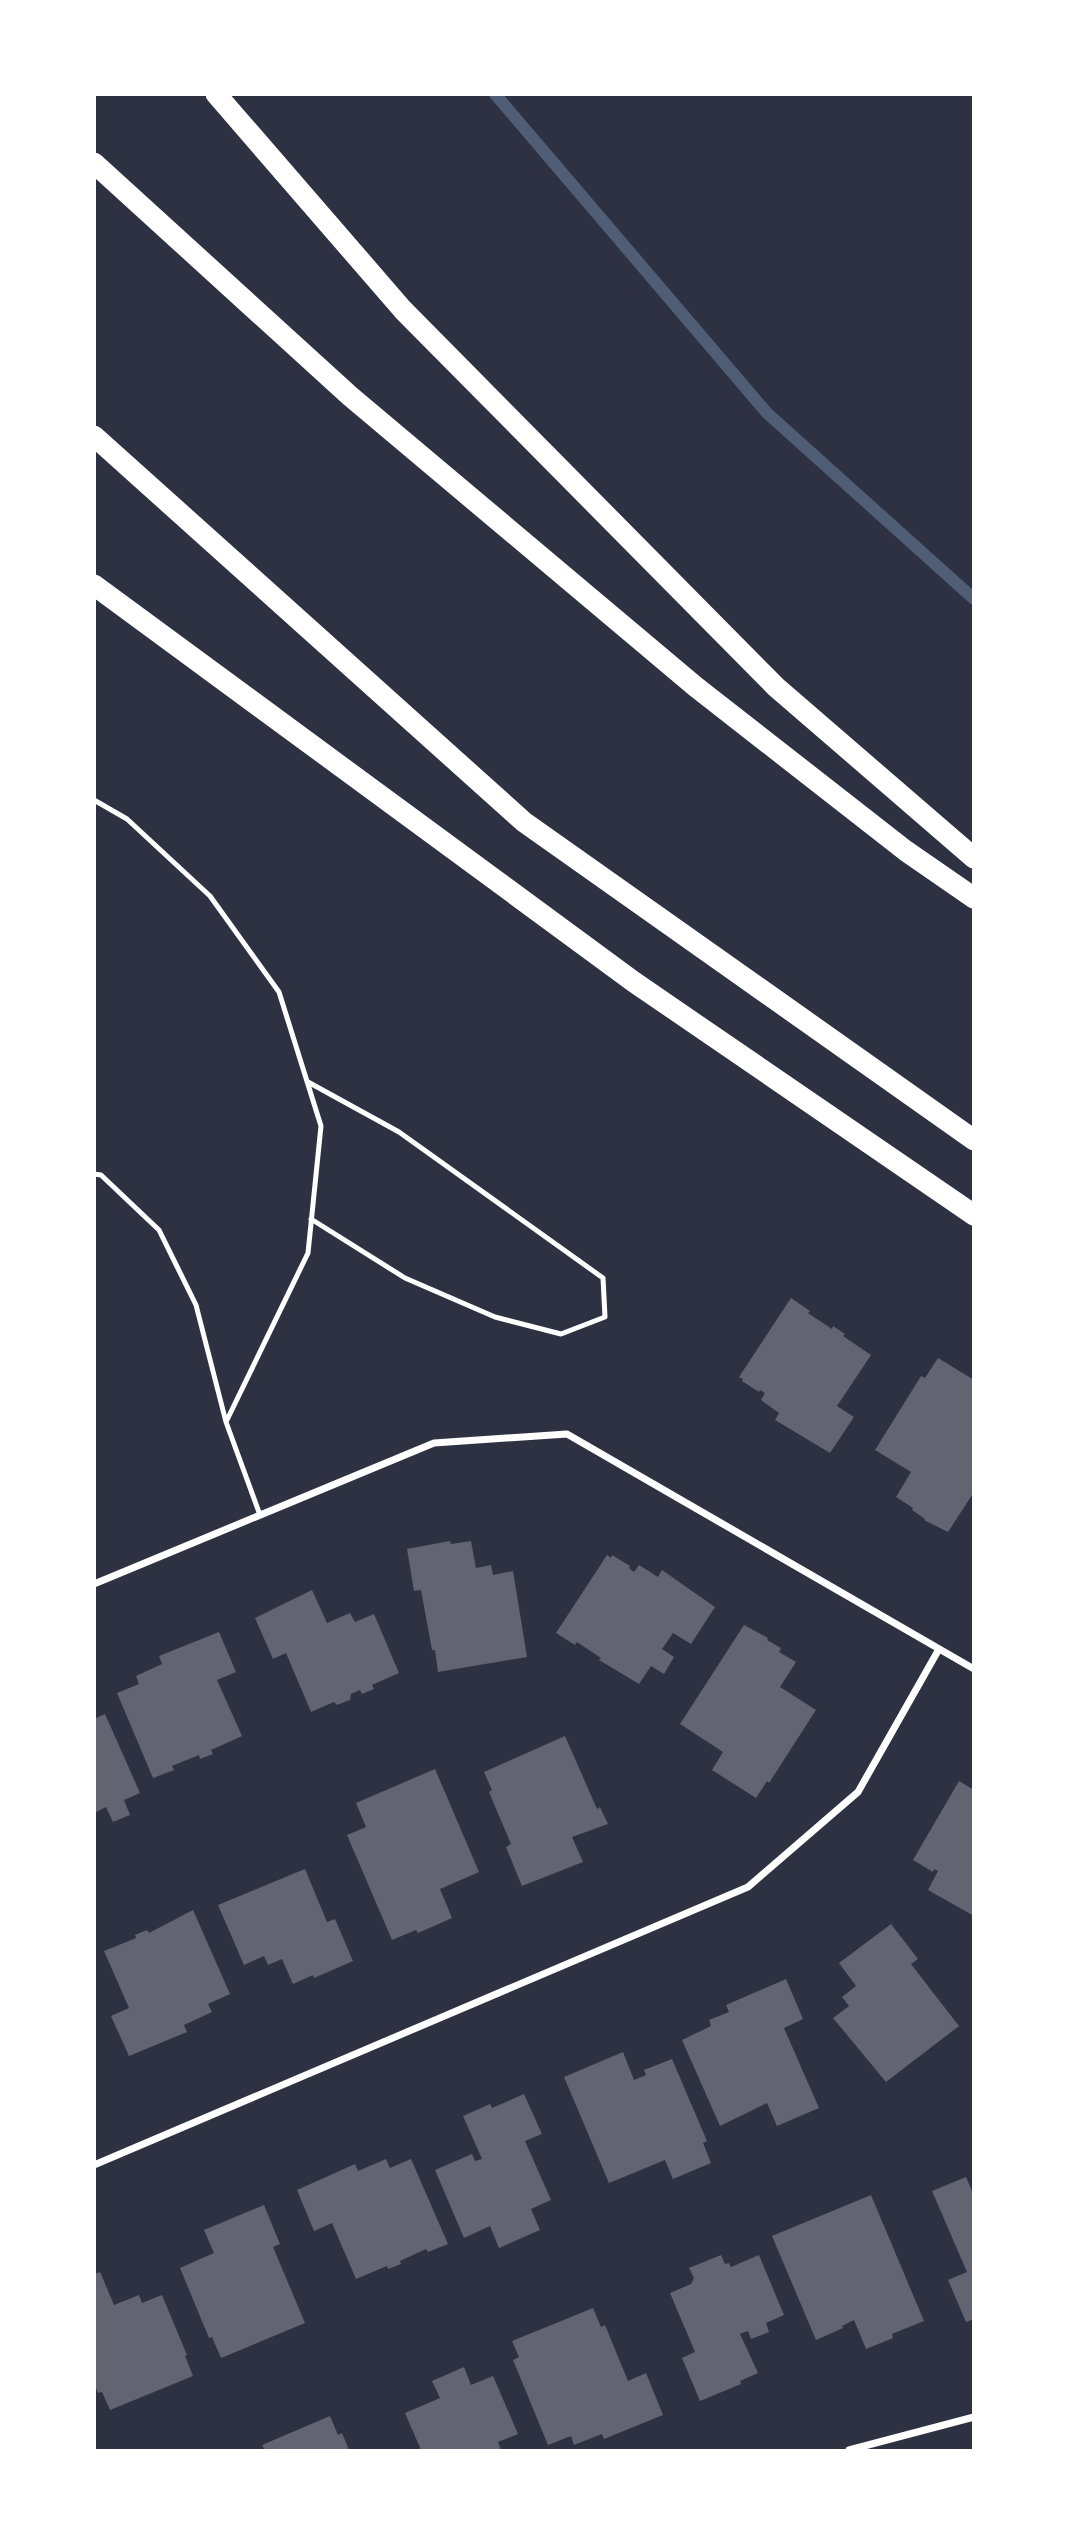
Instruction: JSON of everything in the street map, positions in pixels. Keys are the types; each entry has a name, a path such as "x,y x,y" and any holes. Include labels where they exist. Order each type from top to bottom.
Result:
{"highway":[{"path":"216,94 403,310 766,678 974,858"},
{"path":"94,163 351,396 696,687 906,852 974,898"},
{"path":"94,436 524,822 974,1140"},
{"path":"94,585 635,982 974,1215"}],"street":[{"path":"94,1584 434,1443 567,1434 974,1669"},
{"path":"94,2165 748,1887 858,1792 939,1649"},
{"path":"849,2451 974,2417"}],"lane":[{"path":"94,800 127,820 210,896 279,992 321,1126 308,1253 226,1422"},
{"path":"308,1082 399,1132 603,1278 605,1317 561,1334 495,1317 405,1278 311,1219"},
{"path":"94,1174 101,1175 159,1230 196,1305 226,1422 260,1515"}],"building":[{"path":"791,1298 810,1311 808,1313 845,1334 843,1336 871,1355 837,1406 854,1417 830,1453 775,1420 779,1413 761,1400 765,1393 760,1390 759,1392 739,1377"},
{"path":"938,1358 974,1380 974,1492 948,1532 924,1520 913,1508 896,1497 911,1472 875,1450 921,1376 925,1378"},
{"path":"450,1541 451,1544 471,1541 476,1568 491,1565 493,1575 513,1571 527,1657 438,1672 421,1590 414,1591 407,1549"},
{"path":"607,1555 611,1558 612,1555 630,1566 634,1572 639,1565 658,1577 662,1570 715,1607 691,1644 673,1633 662,1649 674,1657 664,1674 651,1666 639,1684 599,1660 601,1658 577,1642 575,1645 556,1633"},
{"path":"312,1590 327,1623 350,1613 355,1622 374,1614 399,1673 372,1685 374,1689 362,1694 360,1690 351,1694 350,1700 337,1705 334,1702 311,1712 286,1653 273,1659 255,1618"},
{"path":"744,1625 768,1638 767,1640 781,1648 779,1652 796,1662 780,1687 816,1710 769,1783 767,1781 756,1798 712,1770 723,1752 680,1724"},
{"path":"219,1632 236,1672 217,1680 242,1736 211,1750 213,1754 200,1759 199,1755 172,1766 174,1770 153,1778 117,1693 139,1684 136,1676 162,1664 159,1656"},
{"path":"105,1714 140,1793 124,1800 130,1815 113,1822 106,1807 94,1813 94,1719"},
{"path":"565,1736 597,1809 600,1807 608,1824 572,1837 583,1862 522,1886 506,1847 511,1844 489,1792 492,1790 484,1772"},
{"path":"435,1769 479,1872 440,1889 452,1918 418,1933 416,1930 392,1940 347,1835 366,1827 356,1803"},
{"path":"959,1781 974,1790 974,1916 928,1890 938,1871 934,1869 933,1872 913,1860"},
{"path":"305,1869 327,1922 335,1919 353,1961 293,1984 282,1959 268,1965 264,1956 244,1965 218,1905"},
{"path":"193,1910 230,1994 208,2004 212,2012 184,2025 187,2032 129,2056 111,2016 129,2008 104,1951 136,1938 135,1935 147,1930 149,1933"},
{"path":"891,1924 918,1959 911,1964 959,2026 886,2082 833,2018 849,2006 842,1997 856,1986 839,1963"},
{"path":"786,1979 803,2019 784,2028 819,2108 777,2126 767,2103 720,2126 682,2040 711,2026 709,2020 729,2012 726,2005"},
{"path":"623,2052 634,2080 646,2075 644,2070 672,2059 707,2141 703,2143 711,2163 673,2179 665,2160 609,2183 564,2077"},
{"path":"524,2094 542,2134 525,2141 551,2200 531,2209 540,2230 499,2248 490,2226 464,2238 435,2170 472,2154 475,2161 482,2159 463,2116 490,2104 492,2108"},
{"path":"386,2159 390,2168 411,2159 448,2244 428,2252 426,2249 400,2261 401,2264 388,2269 387,2266 356,2279 332,2223 314,2231 297,2190 355,2164 358,2171"},
{"path":"966,2177 974,2196 974,2319 966,2322 948,2280 967,2272 932,2191"},
{"path":"871,2195 924,2321 892,2334 893,2338 866,2349 854,2320 816,2340 772,2236"},
{"path":"264,2205 280,2244 273,2247 305,2323 221,2358 212,2337 209,2338 180,2268 214,2253 204,2230"},
{"path":"721,2255 725,2264 729,2263 731,2267 759,2255 784,2315 766,2323 769,2332 751,2339 748,2331 740,2334 758,2373 740,2381 741,2384 700,2401 682,2358 695,2352 670,2293 691,2284 694,2278 689,2268"},
{"path":"100,2272 114,2305 139,2295 142,2303 162,2295 193,2376 110,2410 102,2392 98,2393 94,2384 94,2274"},
{"path":"593,2308 601,2327 605,2325 628,2381 646,2373 663,2415 604,2439 602,2434 574,2445 571,2436 548,2445 513,2360 519,2357 512,2341"},
{"path":"464,2367 471,2385 493,2376 518,2434 498,2442 501,2450 421,2450 405,2413 440,2398 432,2381"},
{"path":"330,2416 338,2435 342,2433 349,2450 265,2450 262,2445"}],"waterway":[{"path":"495,94 767,413 974,599"}]}
